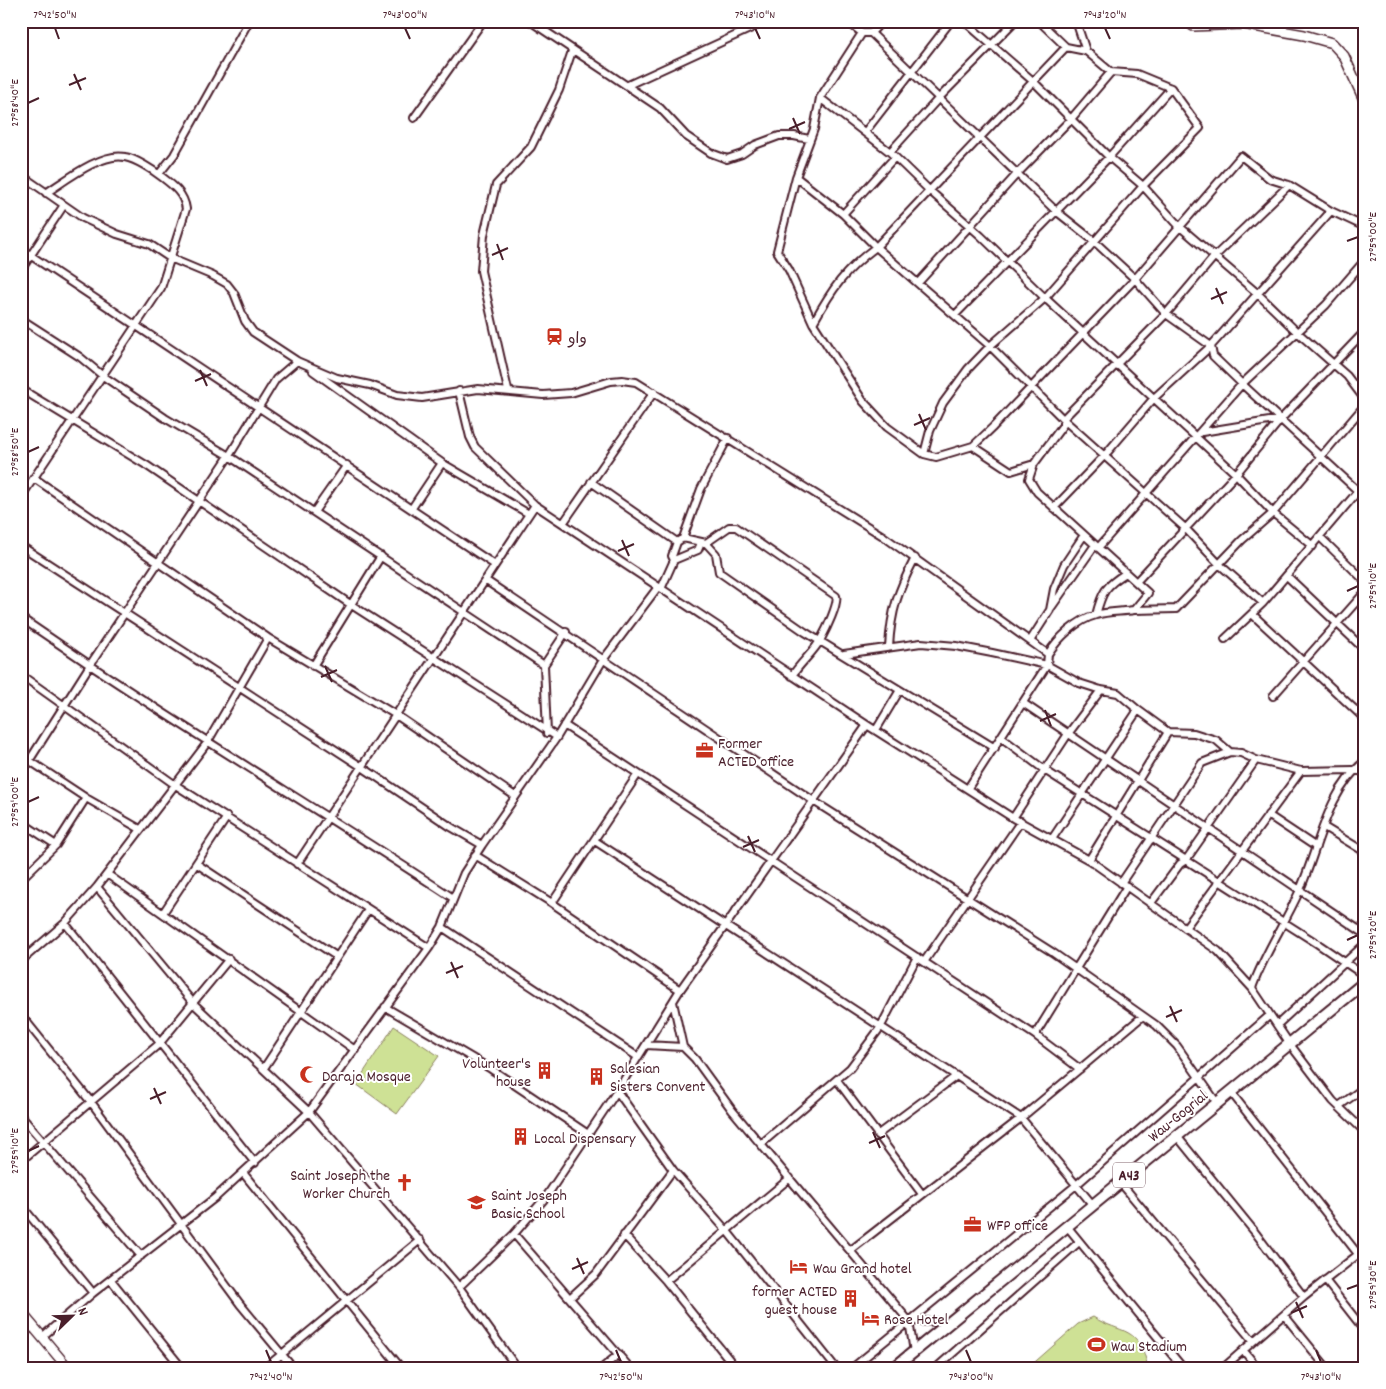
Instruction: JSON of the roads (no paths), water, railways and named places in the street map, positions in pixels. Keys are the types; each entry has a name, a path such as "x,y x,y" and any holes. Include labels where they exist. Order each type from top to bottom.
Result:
{"main road":[{"name":"Wau-Gogrial","path":"894,1368 1066,1225 1365,982"}],"street":[{"path":"158,174 174,155 249,21"},
{"path":"414,118 483,21"},
{"path":"530,21 572,51 628,85 660,108 686,136 711,153 727,159 779,136 809,139"},
{"path":"628,85 767,21"},
{"path":"847,21 862,33 871,33 1056,211 1094,241 1135,279 1166,314 1211,346 1213,356 1319,457 1357,490 1365,500"},
{"path":"871,33 882,21"},
{"path":"864,132 951,21"},
{"path":"964,21 1034,82 1109,156 1143,186 1179,226 1257,293 1296,332 1333,366 1347,376 1365,400"},
{"path":"843,214 938,99 1015,21"},
{"path":"924,454 930,431 943,403 990,346 1045,298 1143,186 1200,128 1172,88 1137,74 1111,72 1086,51 1066,47 1039,21"},
{"path":"1076,21 1086,51"},
{"path":"1188,21 1193,26 1243,24 1304,35 1332,43 1344,56 1365,102"},
{"path":"862,33 820,98 796,177 777,251 789,270 813,323 863,401 887,427 924,454 936,457 973,446 1032,388 1135,279 1179,226 1242,156 1270,179 1289,185 1331,210 1365,227"},
{"path":"813,323 830,293 853,264 876,247 928,190 1066,47"},
{"path":"508,390 481,271 484,235 496,185 531,147 559,90 572,51"},
{"path":"918,284 1017,174 1071,119 1111,72"},
{"path":"955,315 1172,88"},
{"path":"820,98 893,154 928,190 1116,364 1200,435 1273,513 1313,546"},
{"path":"21,498 72,420 137,328 161,288 185,214 186,205 178,190 158,174 125,156 109,157 92,164 46,193"},
{"path":"21,175 83,218 117,234 149,244 170,258 213,276 226,284 234,293 245,321 253,332 306,366 442,462 528,514"},
{"path":"796,177 843,214 876,247 990,346 1063,419 1185,528 1219,564 1263,603"},
{"path":"1134,610 1148,593 1037,492 1029,479 1034,464 1063,425 1063,419 1166,314 1214,258 1289,185"},
{"path":"21,270 64,205"},
{"path":"1054,508 1105,455 1154,398 1211,346 1331,210"},
{"path":"21,249 137,328 260,406 495,564"},
{"path":"1030,641 1050,610 1097,547 1200,435 1242,384 1326,305 1365,260"},
{"path":"21,319 80,357 103,376 165,418 314,512 544,665"},
{"path":"1136,582 1236,474 1281,419 1365,331"},
{"path":"29,760 228,456 276,378 297,361"},
{"path":"306,366 337,378 370,385 397,395 422,398 458,391 508,390 543,395 571,394 622,380 636,382 728,438 915,558 1048,654"},
{"path":"21,389 146,465 350,604 557,738"},
{"path":"458,391 470,437 475,447 535,505 564,522 867,725 1013,818 1089,860 1218,951 1252,988 1289,1043 1338,1106 1365,1132"},
{"path":"564,522 654,392"},
{"path":"968,788 1002,738 1047,665 1048,654 1056,641 1078,624 1096,615 1134,610 1176,609 1219,564 1273,513 1319,457 1365,406"},
{"path":"1200,435 1281,419"},
{"path":"42,1337 93,1293 244,1174 309,1112 429,948 442,927 453,898 482,844 557,738 602,660 660,588 674,560 672,556 701,490 728,438"},
{"path":"973,446 1012,471 1034,464"},
{"path":"412,508 442,462"},
{"path":"314,512 347,465"},
{"path":"34,478 268,638 396,716 515,796"},
{"path":"591,482 680,540 703,543 716,554 719,572 752,596 995,748"},
{"path":"1225,639 1263,603 1313,546 1357,490 1365,483"},
{"path":"297,864 535,505"},
{"path":"674,560 698,550 703,543 729,527 736,527 833,593 838,604 821,640 800,663 792,676"},
{"path":"1050,610 1054,589 1064,565 1084,535"},
{"path":"1320,537 1365,581"},
{"path":"21,546 238,688 362,766 452,827 482,844"},
{"path":"313,666 381,556"},
{"path":"889,647 890,627 898,592 915,558"},
{"path":"1096,615 1102,594 1110,583 1126,573"},
{"path":"1287,576 1365,650"},
{"path":"486,580 566,632 602,660 815,802 1075,968 1143,1016 1166,1033 1216,1103"},
{"path":"1273,696 1365,592"},
{"path":"1252,614 1365,719"},
{"path":"21,618 207,743 328,816 453,898"},
{"path":"547,732 544,665 566,632"},
{"path":"21,961 65,923 98,887 174,784 207,743 268,638"},
{"path":"844,654 921,643 956,646 1047,665 1079,683 1101,690 1118,692 1138,710 1168,732 1194,733 1216,740 1230,752"},
{"path":"21,675 174,784 429,948"},
{"path":"876,730 900,690"},
{"path":"1013,818 1046,771 1068,734 1101,690"},
{"path":"1023,703 1365,934"},
{"path":"1052,839 1138,710"},
{"path":"564,725 771,859 1035,1035 1080,1069"},
{"path":"458,1287 514,1234 546,1197 617,1091 680,990 771,859 815,802 867,725"},
{"path":"1089,860 1118,816 1168,732"},
{"path":"1002,738 1046,771 1285,922 1365,976"},
{"path":"1035,1035 1151,838 1202,763 1230,752 1241,753 1256,760 1301,771 1353,770 1365,772"},
{"path":"21,755 86,798 140,829"},
{"path":"1152,903 1180,864 1186,860 1256,760"},
{"path":"1252,988 1262,960 1285,922 1300,889 1332,805 1353,770 1365,761"},
{"path":"1185,928 1301,771"},
{"path":"552,903 638,774"},
{"path":"21,879 56,844 86,798"},
{"path":"1268,815 1316,847"},
{"path":"163,913 227,818"},
{"path":"924,962 1021,821"},
{"path":"21,822 56,844"},
{"path":"1324,827 1365,852"},
{"path":"595,841 955,1077 1021,1118 1075,1186 1092,1204"},
{"path":"475,855 552,903 680,990"},
{"path":"197,864 336,956"},
{"path":"107,874 355,1050"},
{"path":"98,887 194,1004 309,1112 420,1240 458,1287 517,1368"},
{"path":"264,1068 368,910"},
{"path":"65,923 255,1163"},
{"path":"442,927 638,1057"},
{"path":"1277,1025 1365,944"},
{"path":"761,1144 850,1068 880,1028 917,958"},
{"path":"21,1161 160,1044 229,960"},
{"path":"673,1002 682,1047 695,1059 732,1110 852,1250 909,1321 914,1352"},
{"path":"385,1007 491,1069 588,1134"},
{"path":"21,1015 91,1102 180,1226 240,1304 293,1368"},
{"path":"852,1368 1075,1186 1270,1015"},
{"path":"852,1250 1021,1118 1143,1016"},
{"path":"646,1045 682,1047"},
{"path":"877,1135 955,1077"},
{"path":"837,1080 922,1194"},
{"path":"1338,1106 1365,1087"},
{"path":"617,1091 673,1170 727,1231 836,1368"},
{"path":"1230,1091 1358,1254"},
{"path":"21,1116 141,1256"},
{"path":"1176,1135 1254,1231 1304,1297"},
{"path":"571,1297 596,1274 673,1170"},
{"path":"244,1174 401,1368"},
{"path":"666,1281 790,1178"},
{"path":"1120,1182 1253,1341"},
{"path":"21,1205 93,1293"},
{"path":"1066,1225 1183,1368"},
{"path":"514,1234 571,1297 630,1368"},
{"path":"624,1235 666,1281 736,1368"},
{"path":"265,1368 420,1240"},
{"path":"936,1368 1079,1242"},
{"path":"1223,1368 1304,1297 1365,1248"},
{"path":"111,1280 182,1368"},
{"path":"1325,1280 1365,1331"},
{"path":"21,1312 68,1368"},
{"path":"1284,1315 1327,1368"},
{"path":"909,1321 950,1322"},
{"path":"21,1336 33,1326"},
{"path":"1243,1350 1258,1368"},
{"path":"602,1368 618,1354"}],"place":[{"name":"واو","path":"554,337"},
{"name":"Former ACTED office","path":"704,751"},
{"name":"Volunteer's house","path":"545,1071"},
{"name":"Daraja Mosque","path":"308,1075"},
{"name":"Salesian Sisters Convent","path":"596,1076"},
{"name":"Local Dispensary","path":"520,1137"},
{"name":"Saint Joseph the Worker Church","path":"404,1183"},
{"name":"Saint Joseph Basic School","path":"477,1203"},
{"name":"WFP office","path":"973,1224"},
{"name":"Wau Grand hotel","path":"799,1267"},
{"name":"former ACTED guest house","path":"851,1299"},
{"name":"Rose Hotel","path":"870,1318"},
{"name":"Wau Stadium","path":"1097,1345"}]}
